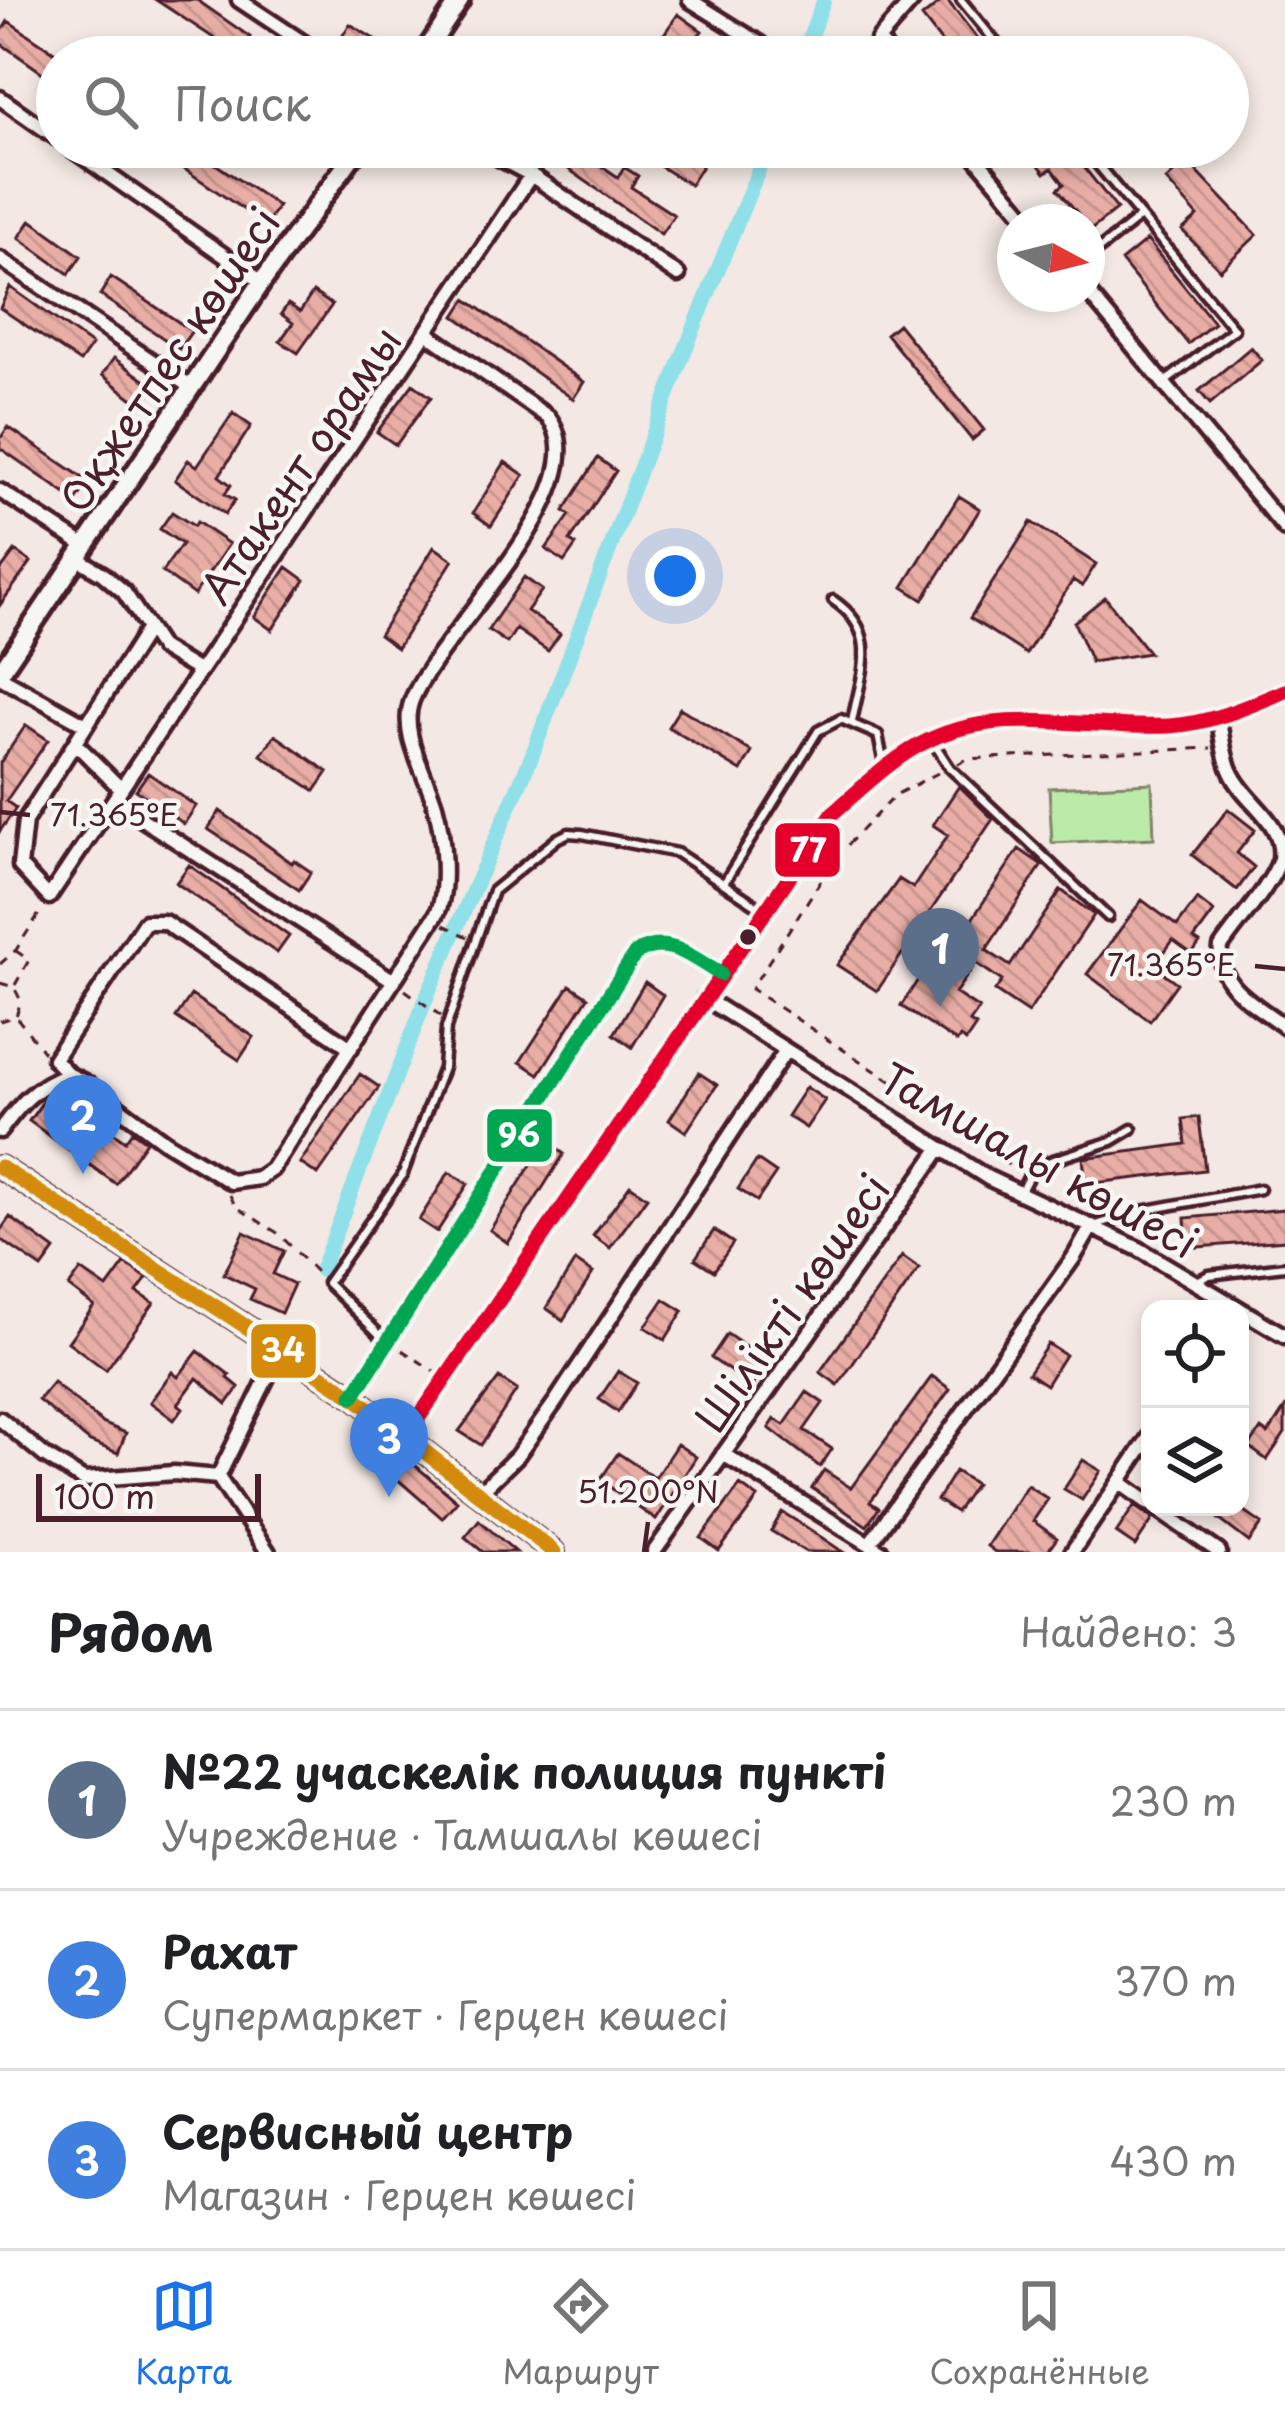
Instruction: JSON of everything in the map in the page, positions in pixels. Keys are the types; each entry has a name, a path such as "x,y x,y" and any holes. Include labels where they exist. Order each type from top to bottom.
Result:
{"street":[{"path":"239,0 293,36"},
{"path":"436,36 460,0"},
{"path":"690,0 748,36"},
{"path":"882,36 913,0"},
{"path":"0,98 36,123"},
{"path":"99,168 262,282"},
{"name":"Оқжетпес көшесі","path":"86,725 0,675 262,282 344,168"},
{"path":"518,168 678,275"},
{"path":"984,168 1015,204"},
{"name":"Атакент орамы","path":"49,897 531,175"},
{"path":"0,259 192,388"},
{"path":"1105,312 1285,530"},
{"path":"351,1048 164,922 145,922 54,1059 68,1074 223,1177 237,1184 249,1182 272,1169 442,909 436,808 408,719 412,700 449,637 536,520 559,460 558,437 548,417 428,334"},
{"path":"0,491 81,552 124,592 161,648 197,670"},
{"path":"49,897 20,866 25,821 147,631"},
{"path":"406,1436 833,813 931,739 973,726 1173,726 1285,692"},
{"path":"1218,716 1229,770 1241,790 1278,828 1282,842 1279,863 1221,947 1219,961 1229,984 1285,1027"},
{"path":"75,743 117,795 394,981"},
{"path":"353,1396 635,953 656,944 673,946 720,974"},
{"name":"Тамшалы көшесі","path":"704,998 940,1149 1023,1187 1224,1300"},
{"path":"480,1492 517,1456 556,1402 786,1050"},
{"path":"0,1131 24,1098 68,1074"},
{"name":"Шілікті көшесі","path":"654,1552 940,1149"},
{"path":"0,1168 353,1396 554,1552"},
{"path":"723,1454 876,1548 1092,1226"},
{"name":"Тамшалы көшесі","path":"1249,1315 1285,1336"},
{"path":"218,1477 282,1347"},
{"path":"0,1419 84,1480 174,1473 218,1477"},
{"path":"1072,1552 1141,1450"},
{"path":"218,1477 268,1552"},
{"path":"1119,1483 1141,1498"},
{"path":"1168,1516 1219,1552"}],"lane":[{"path":"961,0 991,36"},
{"path":"1100,168 1234,329 1164,383"},
{"path":"1105,245 1140,217"},
{"path":"833,600 855,619 866,641 853,722"},
{"path":"724,884 818,731 841,718 878,735 884,770"},
{"path":"931,739 950,768 1108,917"},
{"path":"385,1340 327,1283 402,1176 442,1068 448,1022 493,891 569,833 677,853 764,910"},
{"path":"1023,1187 1041,1164 1112,1141 1132,1129"},
{"path":"1092,1226 1141,1211 1261,1189"},
{"path":"1194,1282 1285,1266"}],"path":[{"path":"1023,1187 964,1130 751,989 836,857 895,795 966,759 1225,748"},
{"path":"0,964 16,950 49,897"},
{"path":"442,924 475,940"},
{"path":"14,987 29,960 16,950"},
{"path":"0,983 14,987 21,1001 16,1016"},
{"path":"412,994 448,1022"},
{"path":"0,1021 16,1016"},
{"path":"16,1016 41,1050 54,1059"},
{"path":"223,1177 235,1206 279,1234 327,1283"},
{"path":"385,1340 445,1377"}],"green space":[{"path":"1152,783 1154,838 1052,843 1049,788"}],"building":[{"path":"156,0 197,0 249,36 211,36"},
{"path":"947,0 975,36 937,36 922,17"},
{"path":"678,14 702,31 698,36 663,36"},
{"path":"8,21 36,40 36,68 0,43"},
{"path":"350,24 369,36 342,36"},
{"path":"183,168 221,168 278,206 266,225"},
{"path":"567,168 605,168 618,177 626,168 638,176 631,187 674,215 661,234"},
{"path":"663,168 701,168 690,185"},
{"path":"1052,168 1085,168 1117,209 1105,219 1105,204 1070,204 1058,189 1064,184"},
{"path":"1179,168 1194,168 1257,235 1220,270 1182,230 1198,216 1166,180"},
{"path":"31,220 81,256 69,274 19,238"},
{"path":"1147,240 1214,323 1188,344 1121,261"},
{"path":"111,277 192,331 179,349 100,295"},
{"path":"10,287 92,345 80,362 0,308"},
{"path":"313,292 332,305 298,353 280,341 293,323 281,314 288,304 300,312"},
{"path":"466,299 584,382 573,399 455,316"},
{"path":"898,324 984,430 972,440 886,334"},
{"path":"1251,347 1262,360 1210,404 1199,391"},
{"path":"114,358 154,387 141,405 102,375"},
{"path":"413,384 431,397 396,445 377,432"},
{"path":"233,413 251,426 219,476 231,485 225,494 235,500 225,514 175,480 188,460 197,466"},
{"path":"8,427 89,482 76,501 0,448"},
{"path":"598,458 616,471 570,541 576,545 564,562 546,549 570,515 564,511"},
{"path":"505,462 524,475 491,526 473,513"},
{"path":"959,496 980,509 923,600 903,587"},
{"path":"172,512 229,544 194,595 162,572 182,544 160,529"},
{"path":"1031,522 1096,564 1082,586 1073,580 1026,654 970,618"},
{"path":"434,547 453,560 397,648 379,635"},
{"path":"15,551 31,562 0,605 0,571"},
{"path":"287,567 305,580 272,630 254,617"},
{"path":"524,577 542,590 527,611 560,634 548,651 516,629 507,643 488,630"},
{"path":"1105,597 1149,653 1091,662 1074,622"},
{"path":"680,708 752,752 741,771 668,727"},
{"path":"26,725 48,740 6,801 16,808 0,831 0,763"},
{"path":"275,735 328,772 315,791 261,755"},
{"path":"148,773 196,806 184,824 136,790"},
{"path":"959,786 993,819 926,918 958,940 1019,849 1042,865 986,950 1010,966 1061,890 1094,915 1028,1013 995,991 1002,981 976,963 955,993 979,1009 970,1022 976,1026 966,1041 960,1037 957,1042 901,1006 923,972 933,979 950,954 917,932 877,991 837,965 899,879 913,888 948,835 933,825"},
{"path":"1228,809 1255,830 1237,853 1254,867 1237,890 1192,855"},
{"path":"220,811 311,872 299,890 208,829"},
{"path":"189,865 289,936 277,953 176,883"},
{"path":"1197,899 1214,912 1194,939 1200,943 1192,954 1173,940 1154,966 1177,983 1150,1021 1087,974 1142,900 1177,926"},
{"path":"645,982 663,995 632,1047 614,1034"},
{"path":"570,985 588,997 539,1074 520,1062"},
{"path":"191,995 254,1037 239,1060 176,1017"},
{"path":"699,1073 717,1085 686,1132 669,1120"},
{"path":"360,1074 379,1087 318,1175 300,1163"},
{"path":"806,1087 825,1100 806,1128 787,1116"},
{"path":"57,1090 125,1141 132,1131 146,1141 116,1184 29,1121"},
{"path":"1199,1117 1205,1170 1086,1184 1083,1158 1186,1144 1183,1119"},
{"path":"546,1141 564,1154 508,1243 490,1230"},
{"path":"757,1160 776,1173 757,1201 738,1189"},
{"path":"449,1172 468,1184 437,1232 419,1220"},
{"path":"630,1185 647,1197 610,1248 593,1236"},
{"path":"1285,1209 1285,1240 1187,1248 1185,1218"},
{"path":"10,1217 55,1250 42,1268 0,1239"},
{"path":"714,1230 733,1243 714,1271 695,1259"},
{"path":"244,1232 284,1251 273,1274 294,1284 281,1313 250,1299 255,1289 224,1274"},
{"path":"902,1256 919,1268 838,1385 820,1372"},
{"path":"575,1261 593,1273 563,1320 546,1308"},
{"path":"125,1263 147,1278 137,1292 154,1303 106,1370 68,1342 94,1306 69,1287 81,1270 107,1288"},
{"path":"664,1299 683,1311 665,1340 645,1327"},
{"path":"727,1334 768,1362 752,1386 711,1358"},
{"path":"1048,1344 1065,1355 1046,1385 1028,1373"},
{"path":"198,1351 239,1387 227,1404 197,1378 178,1404 183,1408 174,1420 150,1402 172,1372 178,1377"},
{"path":"618,1371 637,1383 618,1412 599,1399"},
{"path":"932,1376 950,1389 870,1502 879,1508 867,1526 812,1488 824,1470 851,1488"},
{"path":"499,1378 517,1390 481,1445 459,1431"},
{"path":"53,1382 102,1423 126,1433 118,1453 90,1442 38,1400"},
{"path":"807,1392 823,1403 804,1430 832,1449 820,1467 769,1428 775,1419 784,1425"},
{"path":"1285,1408 1285,1433 1267,1460 1249,1447 1261,1429 1268,1434"},
{"path":"677,1444 696,1457 656,1520 600,1480 618,1453 655,1478"},
{"path":"1083,1460 1101,1471 1082,1500 1064,1489"},
{"path":"410,1461 457,1501 442,1518 396,1478"},
{"path":"955,1471 975,1484 956,1512 937,1500"},
{"path":"740,1485 758,1498 719,1551 701,1538"},
{"path":"1027,1485 1048,1499 1033,1521 1057,1538 1047,1552 995,1552 987,1546"},
{"path":"1134,1506 1141,1516 1153,1519 1135,1546 1116,1533"},
{"path":"782,1512 843,1552 806,1552 771,1531"},
{"path":"1249,1515 1262,1524 1249,1542 1215,1516"},
{"path":"479,1520 516,1552 483,1552 465,1537"}],"waterway":[{"path":"810,36 824,0"},
{"path":"321,1270 429,991 531,758 681,360 759,168"}],"transit line":[{"name":"77","path":"406,1436 833,813 867,783 916,747 957,730 1017,721 1184,725 1285,691"},
{"name":"96","path":"353,1396 635,954 668,947 720,974"},
{"name":"34","path":"0,1167 353,1396 554,1552"}],"place":[{"name":"№22 учаскелік полиция пункті","path":"940,1007"},
{"name":"Рахат","path":"83,1174"},
{"name":"Сервисный центр","path":"389,1497"}]}
